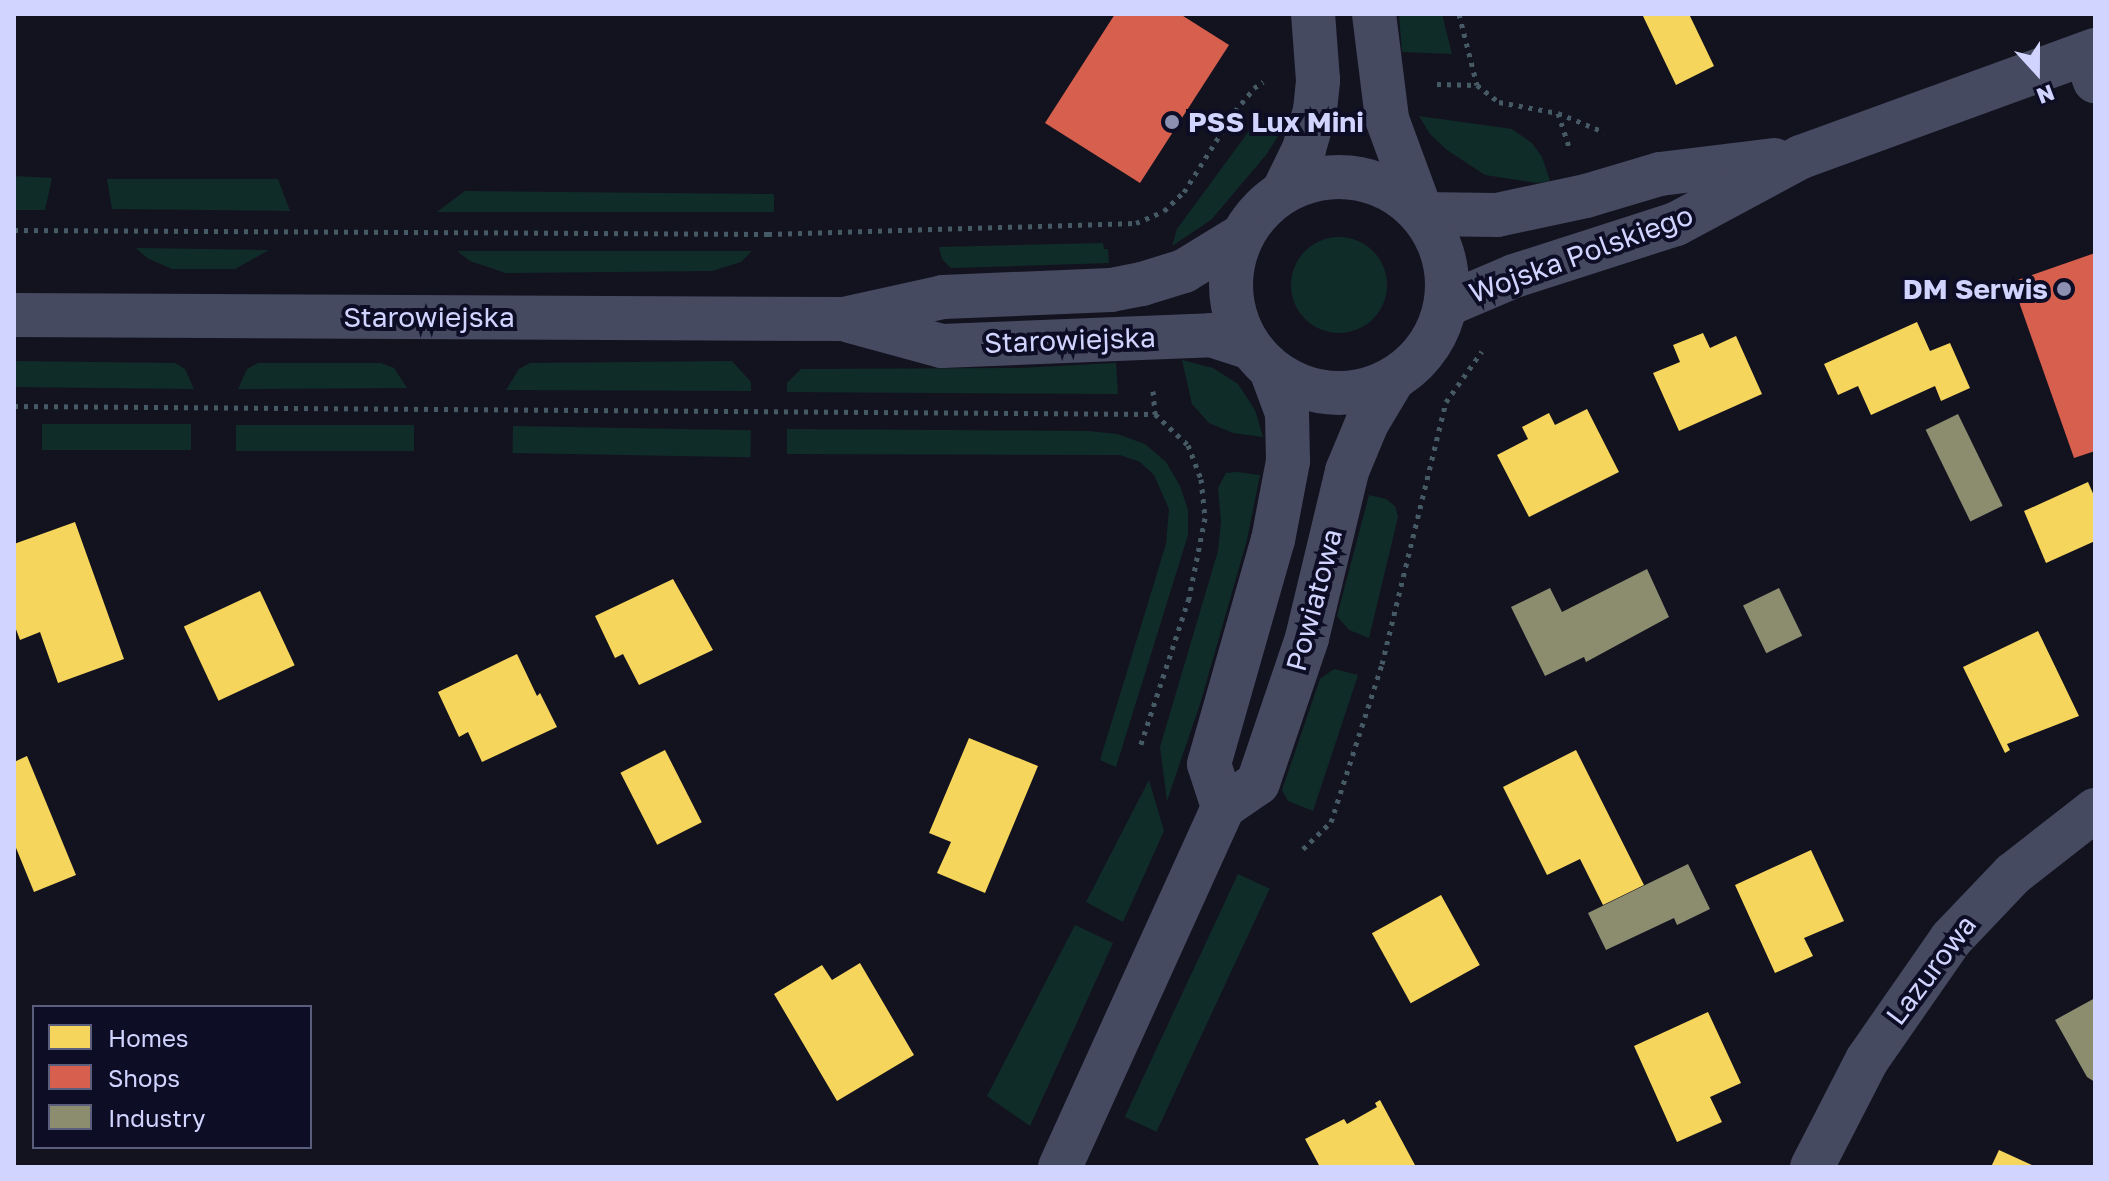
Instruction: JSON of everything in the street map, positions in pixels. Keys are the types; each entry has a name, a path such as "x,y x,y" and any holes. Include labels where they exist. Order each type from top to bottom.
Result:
{"street":[{"path":"1283,192 1304,149 1315,110 1318,80 1313,14"},
{"path":"1374,14 1387,119 1422,214 1439,241 1448,273 1446,305 1436,334 1417,361 1392,381 1362,391 1330,394 1299,386 1260,358 1236,320 1230,291 1233,262 1243,235 1260,211 1283,192 1310,181 1339,176 1368,180 1398,193 1422,214"},
{"name":"Wojska Polskiego","path":"1446,305 1514,276 1676,224 1801,157 2092,62"},
{"name":"Wojska Polskiego","path":"1422,214 1497,215 1586,196 1660,174 1801,157"},
{"name":"Starowiejska","path":"14,315 844,319 943,297 1111,290 1142,284 1184,271 1243,235"},
{"name":"Starowiejska","path":"844,319 942,346 1211,335 1260,358"},
{"name":"Powiatowa","path":"1260,358 1287,413 1288,461 1269,553 1209,764 1223,807 1258,783 1307,638 1347,471 1367,423 1392,381"},
{"path":"1060,1167 1223,807"},
{"name":"Lazurowa","path":"1812,1167 1867,1060 1951,939 2013,874 2095,810"}],"path":[{"path":"1459,14 1477,85 1499,102 1558,113 1603,132"},
{"path":"14,230 768,234 1136,223 1173,204 1235,111 1254,88 1267,81"},
{"path":"1303,849 1331,822 1382,664 1446,402 1479,352"},
{"path":"14,406 1155,414 1188,445 1201,479 1205,518 1189,598 1140,747"}],"green space":[{"path":"1399,14 1442,14 1452,54 1402,52"},
{"path":"1419,116 1512,129 1532,143 1542,157 1550,181 1538,183 1485,175 1447,150 1430,134"},
{"path":"1288,120 1266,155 1211,220 1172,246 1177,229 1249,131 1260,124"},
{"path":"14,176 52,178 45,210 14,210"},
{"path":"107,179 278,179 290,211 112,209"},
{"path":"465,191 774,194 774,212 437,212"},
{"path":"1339,237 1357,241 1373,251 1383,267 1387,285 1383,303 1373,319 1357,329 1339,333 1321,329 1305,319 1295,303 1291,285 1295,267 1305,251 1321,241"},
{"path":"1103,243 1104,249 1108,249 1109,263 951,268 942,259 939,247"},
{"path":"136,248 269,250 235,269 172,269 147,258"},
{"path":"457,251 752,251 741,262 712,271 506,273 470,261"},
{"path":"1182,360 1213,368 1238,384 1255,410 1263,437 1233,433 1209,423 1192,404"},
{"path":"14,361 175,363 185,369 194,389 14,387"},
{"path":"732,361 751,382 751,391 506,390 519,369 530,363"},
{"path":"258,363 381,363 394,368 407,388 238,389 247,369"},
{"path":"1116,363 1118,394 787,392 787,383 801,369 1019,368"},
{"path":"42,424 191,424 191,450 42,450"},
{"path":"236,425 414,425 414,451 236,451"},
{"path":"513,426 751,430 750,457 513,453"},
{"path":"787,429 1088,431 1117,434 1145,444 1166,462 1180,486 1188,510 1188,535 1116,767 1100,760 1166,544 1169,509 1154,475 1140,462 1120,455 787,454"},
{"path":"1226,473 1260,475 1247,540 1200,704 1167,801 1160,747 1218,551 1221,522 1218,488"},
{"path":"1369,495 1386,499 1395,506 1398,517 1369,638 1349,630 1337,616"},
{"path":"1334,669 1358,675 1313,811 1288,801 1282,790 1320,679"},
{"path":"1149,780 1164,831 1123,922 1086,902"},
{"path":"1238,874 1270,889 1156,1132 1125,1117"},
{"path":"1075,925 1113,943 1030,1126 987,1096"}],"building: Homes":[{"path":"1642,14 1689,14 1714,66 1676,85"},
{"path":"1917,322 1930,351 1950,343 1970,388 1941,401 1935,386 1871,415 1858,386 1838,395 1824,364"},
{"path":"1703,333 1710,348 1736,336 1762,394 1679,431 1653,373 1680,362 1673,345"},
{"path":"1587,409 1619,472 1529,517 1497,455 1528,439 1522,427 1549,413 1555,425"},
{"path":"2088,482 2095,498 2095,541 2046,563 2024,511"},
{"path":"75,522 124,659 58,683 40,632 20,640 14,624 14,544"},
{"path":"673,579 713,650 639,685 623,654 615,658 595,616"},
{"path":"260,591 295,665 219,701 184,626"},
{"path":"2038,631 2079,716 2007,744 2010,750 2005,753 1963,667"},
{"path":"517,654 537,696 540,693 557,727 482,762 468,732 459,737 438,692"},
{"path":"969,738 1038,766 985,893 937,873 951,842 929,833"},
{"path":"665,750 702,822 657,845 620,773"},
{"path":"1576,750 1644,885 1603,905 1580,859 1547,875 1503,787"},
{"path":"27,756 76,875 34,892 14,843 14,762"},
{"path":"1811,850 1844,921 1804,938 1813,956 1775,973 1735,885"},
{"path":"1441,895 1480,965 1411,1003 1372,933"},
{"path":"860,963 914,1055 837,1101 774,994 822,965 832,980"},
{"path":"1708,1012 1741,1083 1710,1097 1722,1122 1677,1142 1634,1046"},
{"path":"1380,1100 1416,1167 1320,1167 1305,1139 1344,1119 1347,1124 1377,1107 1375,1103"},
{"path":"1999,1150 2036,1167 1991,1167"}],"building: Shops":[{"path":"1115,14 1180,14 1229,45 1140,183 1045,123"},
{"path":"2095,253 2095,451 2074,458 2012,282"}],"building: Industry":[{"path":"1958,414 2003,506 1970,521 1926,430"},
{"path":"1647,569 1669,617 1586,662 1584,657 1545,676 1511,607 1550,588 1562,612"},
{"path":"1779,588 1802,636 1766,653 1743,606"},
{"path":"1688,864 1710,909 1677,925 1674,918 1606,950 1588,913"},
{"path":"2095,998 2095,1082 2087,1077 2055,1020"}],"place":[{"name":"PSS Lux Mini","path":"1172,122"},
{"name":"DM Serwis","path":"2064,289"}]}
